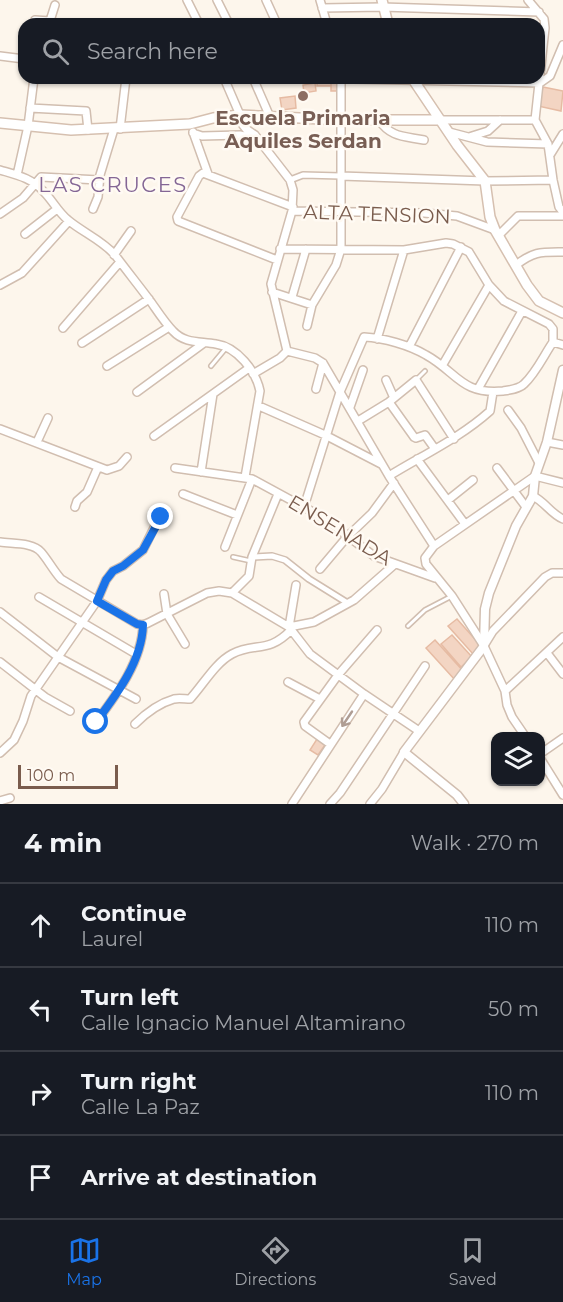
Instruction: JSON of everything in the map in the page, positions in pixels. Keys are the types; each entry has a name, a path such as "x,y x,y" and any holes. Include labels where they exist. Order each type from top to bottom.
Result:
{"main road":[{"path":"416,84 485,181 490,217 527,285 539,301 563,313"},
{"path":"0,123 88,130 191,128 238,115 341,120 440,120"}],"street":[{"path":"187,0 196,18"},
{"path":"217,0 226,18"},
{"path":"266,0 274,18"},
{"path":"320,0 325,18"},
{"path":"530,1 543,18"},
{"path":"322,8 382,4 539,12"},
{"path":"51,18 55,5"},
{"path":"545,82 550,76 563,45"},
{"path":"0,56 18,58"},
{"path":"17,175 28,126 32,84"},
{"path":"93,209 98,197 99,180 117,129 125,84"},
{"path":"226,84 246,129 258,139 291,180 292,209 271,277 272,292 287,351"},
{"path":"256,84 270,117"},
{"path":"307,327 312,305 336,265 341,249 341,84"},
{"path":"497,232 518,216 563,214 559,207 553,180 548,144 535,120 540,84"},
{"path":"30,108 86,111 88,130"},
{"path":"378,119 386,130 394,135 424,140"},
{"path":"440,120 535,120"},
{"path":"469,137 488,131 500,120"},
{"path":"191,128 202,136 240,135 258,139"},
{"path":"191,128 205,174"},
{"path":"449,132 487,142 548,144"},
{"path":"550,155 563,134"},
{"path":"0,170 34,183 45,192 69,221 114,255 169,327 192,342 227,346 236,353 258,382 259,406 249,478 225,547"},
{"path":"277,260 176,219 199,176 205,174 292,209"},
{"path":"291,180 303,175 485,181 553,180"},
{"path":"0,214 22,198 41,177 99,180"},
{"path":"25,234 57,209"},
{"name":"ALTA TENSION","path":"292,209 457,216 497,232"},
{"path":"0,285 22,273 69,221"},
{"path":"114,255 131,231"},
{"path":"280,249 404,250 446,243 461,247 474,258 489,285 504,301 549,324 554,334 553,342 525,383 508,390 493,392 456,380 427,355 409,347 377,339 362,339 340,392 304,507"},
{"path":"409,347 461,247"},
{"path":"292,297 306,249"},
{"path":"377,339 404,250"},
{"path":"516,265 536,252 563,252"},
{"path":"63,328 119,263"},
{"path":"442,366 489,285"},
{"path":"272,292 312,305"},
{"path":"82,343 149,299"},
{"path":"478,389 522,311"},
{"path":"106,366 169,327"},
{"path":"553,342 563,345"},
{"path":"137,392 204,343"},
{"path":"287,351 315,358 323,363 389,476 434,546"},
{"path":"154,436 213,393 251,371 280,358 287,351"},
{"path":"316,389 323,363"},
{"path":"350,407 363,370"},
{"path":"484,646 485,609 489,593 503,554 533,496 535,476 559,406 563,370"},
{"path":"386,380 392,400 414,437 425,435 435,450"},
{"path":"358,421 392,400 416,380 454,439"},
{"path":"389,476 454,439 490,411 493,392"},
{"path":"201,472 213,393"},
{"path":"259,406 326,435 382,464"},
{"path":"508,410 521,428 539,464"},
{"path":"36,442 48,418"},
{"path":"0,429 107,470 119,466 127,457"},
{"path":"546,441 563,446"},
{"path":"417,459 465,524"},
{"path":"75,507 77,501 87,492 98,467"},
{"path":"175,468 249,478"},
{"path":"497,468 526,507"},
{"path":"535,476 563,483"},
{"path":"522,732 512,717 507,705 505,690 484,646 452,596 426,564 425,558 434,546 535,476"},
{"name":"ENSENADA","path":"249,478 324,518 374,556 437,579"},
{"path":"448,500 473,480"},
{"path":"320,569 347,537 372,513 394,483"},
{"path":"183,494 237,515"},
{"path":"232,593 249,576 252,559 278,494"},
{"path":"533,496 542,500 563,519"},
{"path":"0,753 14,740 23,721 28,701 97,601 106,580 113,571 143,550 163,510"},
{"path":"0,542 35,547 41,551 51,569 61,579 137,624 143,625 207,593 219,591 232,593 290,628 310,654 419,731"},
{"path":"252,559 272,556 285,560 309,579 346,602"},
{"path":"135,724 141,717 174,699 190,699 221,661 231,654 275,644 290,628 314,622 346,602 354,600 394,564"},
{"path":"373,803 404,752 456,685 493,631 545,577 552,573 563,573"},
{"path":"290,628 296,585"},
{"path":"164,594 167,614 185,644"},
{"path":"39,597 136,654"},
{"path":"0,612 58,657 136,699"},
{"path":"96,722 120,690 136,654 142,637 143,625"},
{"path":"330,744 303,724 338,675 378,630"},
{"path":"505,690 563,637"},
{"path":"547,652 563,674"},
{"path":"0,662 54,704 70,711"},
{"path":"330,804 340,793 425,666"},
{"path":"288,682 320,699"},
{"path":"292,804 364,694"},
{"path":"545,752 563,738"},
{"path":"404,752 457,795 464,804"},
{"path":"545,764 563,795"},
{"path":"0,801 10,798"}],"lane":[{"path":"211,366 227,346"},
{"path":"416,380 425,371"},
{"path":"233,557 252,559"},
{"path":"408,626 425,610 452,596"}],"building":[{"path":"315,84 316,91 304,93 303,85"},
{"path":"317,84 331,84 331,86 317,86"},
{"path":"331,84 338,84 338,91 331,91"},
{"path":"543,87 563,91 561,111 538,106"},
{"path":"295,96 296,108 282,110 280,98"},
{"path":"457,619 481,646 473,654 448,626"},
{"path":"452,635 472,657 461,667 441,644"},
{"path":"435,640 464,672 455,680 426,648"},
{"path":"317,739 325,745 318,755 310,750"}],"place":[{"name":"Escuela Primaria Aquiles Serdan","path":"303,96"}],"district":[{"name":"LAS CRUCES","path":"113,184"}],"route":[{"path":"96,722 120,690 136,654 142,637 143,625 137,624 97,601 106,580 113,571 143,550 161,517"}]}
